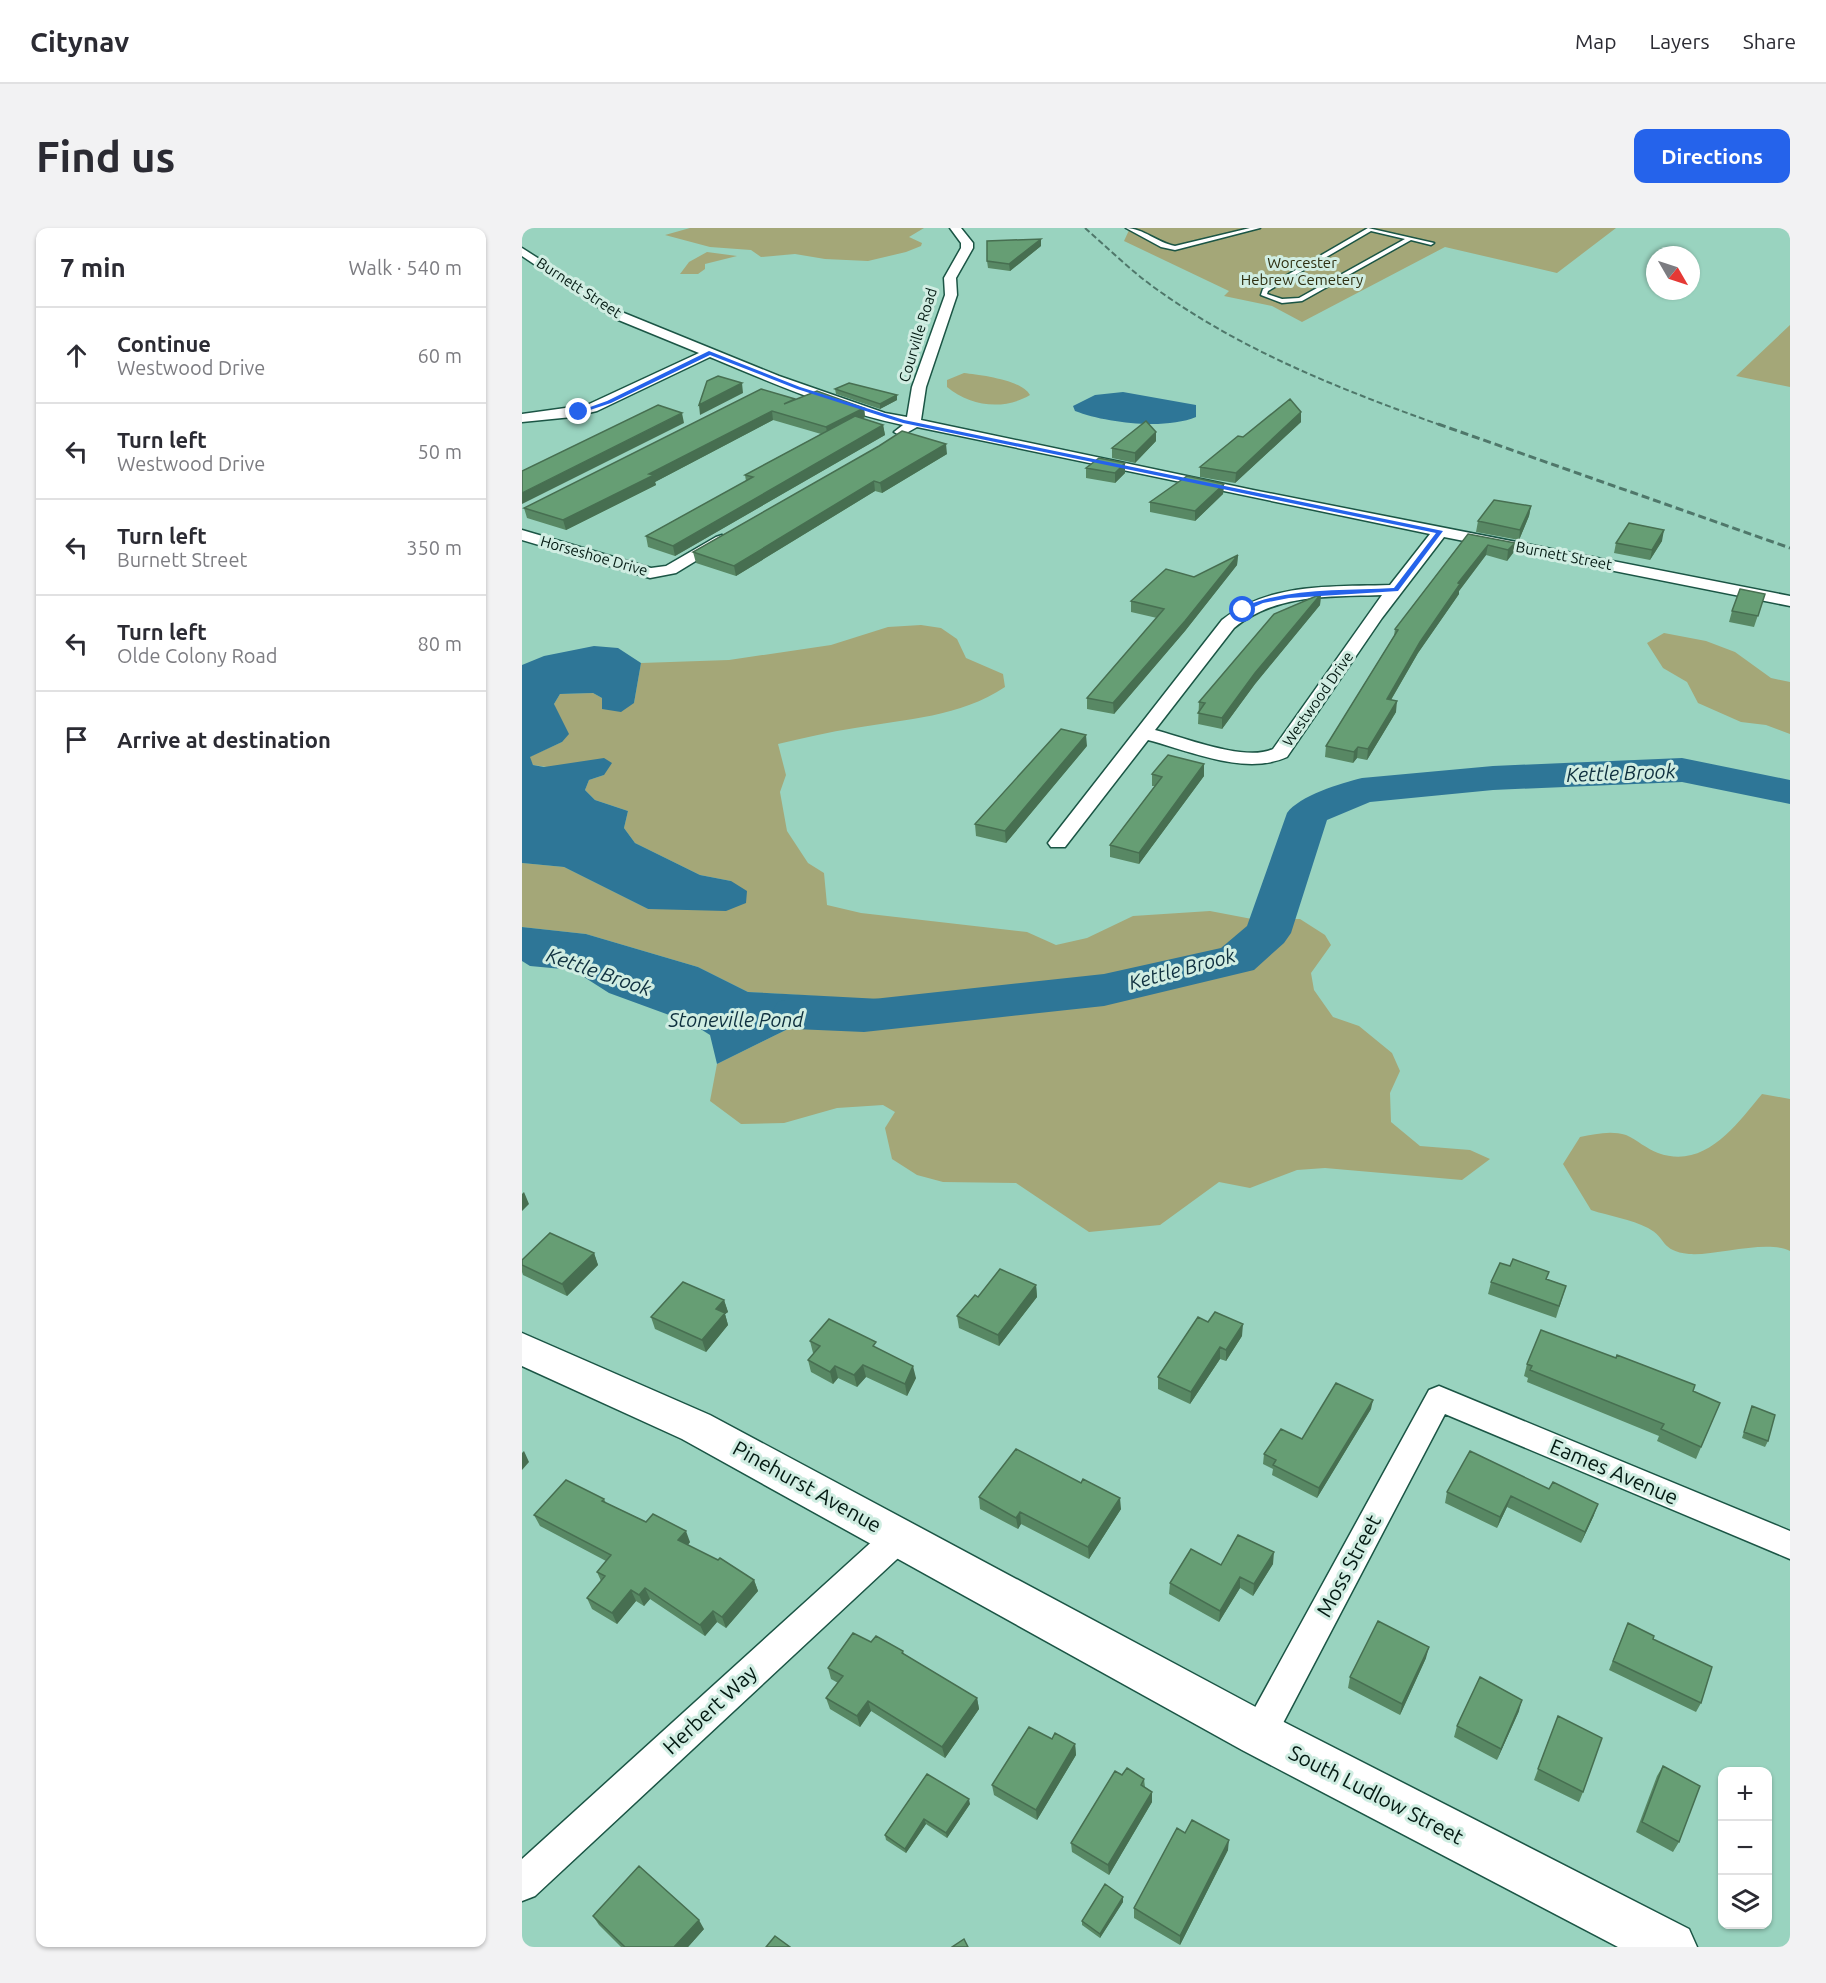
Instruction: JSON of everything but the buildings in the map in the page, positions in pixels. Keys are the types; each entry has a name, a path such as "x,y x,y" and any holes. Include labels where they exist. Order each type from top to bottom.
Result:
{"main road":[{"name":"Pinehurst Avenue","path":"522,1349 696,1426 1084,1639"},
{"name":"South Ludlow Street","path":"1084,1639 1259,1734 1671,1947"}],"street":[{"name":"Courville Road","path":"913,424 919,387 951,295 950,278 967,248 967,243 955,228"},
{"name":"Burnett Street","path":"522,251 620,316 781,382 871,413 913,424 1790,601"},
{"path":"522,418 572,413 598,406 709,353"},
{"path":"760,393 781,382"},
{"path":"889,440 913,424"},
{"name":"Westwood Drive","path":"1144,734 1246,760 1262,760 1274,756 1288,744 1440,531"},
{"name":"Horseshoe Drive","path":"522,535 654,573 670,570 731,535"},
{"path":"1058,843 1228,624 1243,610 1261,602 1289,596 1396,590"},
{"name":"Eames Avenue","path":"1439,1398 1790,1545"},
{"name":"Moss Street","path":"1259,1734 1439,1398"},
{"name":"Herbert Way","path":"522,1883 899,1537"}],"lane":[{"path":"1129,228 1163,246 1175,248 1257,228"},
{"path":"1410,238 1300,300 1282,301 1264,295 1265,290 1367,229 1410,238 1431,243"}],"green space":[{"path":"690,228 924,228 909,237 922,243 921,246 868,261 825,259 795,254 761,257 751,250 710,247 665,235"},
{"name":"Worcester Hebrew Cemetery","path":"1130,228 1616,228 1557,273 1445,247 1302,322 1272,306 1224,296 1229,291 1124,241"},
{"path":"707,252 737,256 705,264 705,269 698,274 680,274 689,262"},
{"path":"1790,325 1790,387 1736,376"},
{"path":"964,373 1010,382 1026,390 1030,395 998,405 966,399 947,387 947,380"},
{"path":"921,625 941,628 957,639 966,658 1003,674 1005,687 970,705 951,711 836,731 778,744 786,775 780,792 787,831 808,863 824,873 827,905 861,913 1027,932 1056,945 1087,938 1133,916 1210,911 1252,919 1300,919 1325,935 1331,945 1311,973 1314,990 1333,1017 1359,1026 1392,1053 1400,1071 1390,1093 1391,1122 1420,1146 1470,1150 1490,1159 1462,1180 1325,1168 1297,1170 1250,1188 1219,1182 1160,1225 1089,1232 1016,1183 943,1182 917,1175 892,1159 885,1128 895,1112 883,1105 837,1108 784,1123 741,1124 710,1101 717,1064 790,1028 864,1016 880,1000 748,992 698,967 586,934 522,927 522,863 564,867 648,909 731,881 700,875 635,843 624,828 628,811 595,800 585,790 589,780 604,775 533,765 529,757 562,742 554,704 560,694 593,693 602,698 634,703 641,663 729,660 831,645 888,627"},
{"path":"1664,633 1706,641 1735,652 1771,678 1790,682 1790,734 1766,725 1741,722 1698,703 1687,682 1663,668 1647,643"},
{"path":"1762,1094 1790,1099 1790,1251 1780,1248 1755,1247 1689,1254 1673,1250 1648,1228 1591,1210 1563,1164 1580,1137 1603,1133 1626,1135 1658,1153 1675,1157 1705,1150 1730,1131"}],"water":[{"path":"1123,392 1196,405 1196,417 1168,423 1119,422 1075,411 1073,406 1095,395"},
{"path":"594,646 618,648 641,663 634,703 621,712 602,709 602,698 593,693 560,694 554,704 569,734 562,742 530,757 533,765 544,767 604,758 612,763 604,775 589,780 585,790 595,800 628,811 624,828 635,843 700,875 731,881 747,891 746,903 726,911 648,909 564,867 522,863 522,665 544,656"},
{"name":"Stoneville Pond","path":"522,927 586,934 698,967 748,992 881,999 864,1016 790,1028 717,1064 710,1035 691,1023 609,993 573,970 530,966 522,961"}],"waterway":[{"name":"Kettle Brook","path":"795,1013 864,1016 1104,990 1237,959 1268,933 1308,813 1362,790 1493,778 1682,770 1790,792"}],"railway":[{"path":"1085,228 1152,286 1194,315 1228,334 1333,384 1443,426"},
{"path":"1438,424 1790,548"}],"route":[{"path":"579,412 609,402 709,353 798,388 871,413 903,421 1440,531 1396,590 1289,596 1270,599 1243,610"}]}
